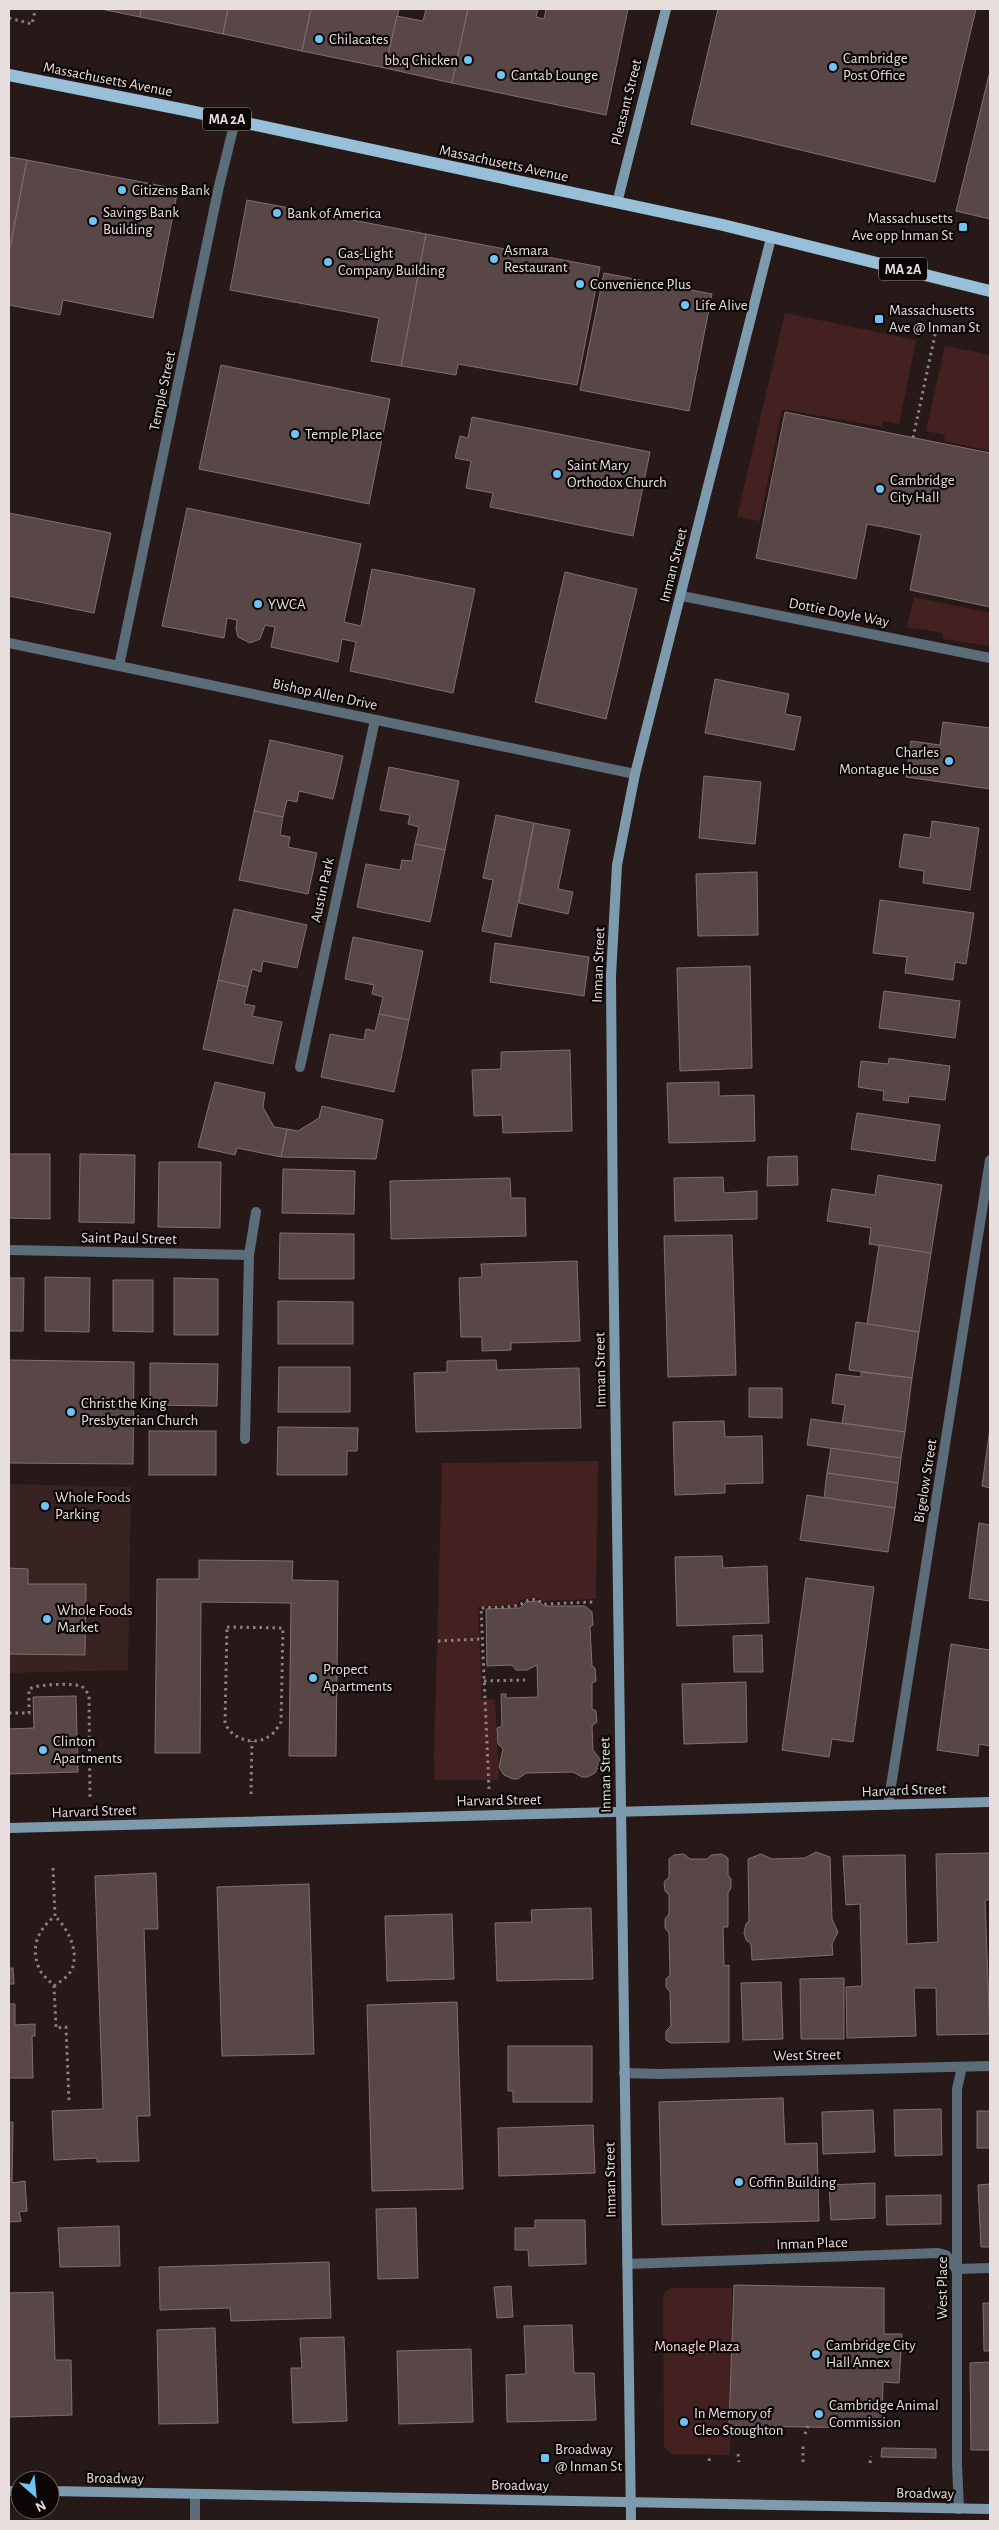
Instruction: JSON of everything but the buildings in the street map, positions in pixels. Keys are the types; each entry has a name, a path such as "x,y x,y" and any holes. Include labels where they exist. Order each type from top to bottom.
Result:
{"main road":[{"name":"Pleasant Street","path":"617,202 666,9"},
{"name":"Massachusetts Avenue","path":"9,75 723,224 771,238 990,291"},
{"name":"Inman Street","path":"631,2521 611,976 617,865 635,774 682,596 771,238"},
{"name":"Harvard Street","path":"9,1828 990,1802"},
{"name":"Broadway","path":"60,2491 990,2509"}],"street":[{"name":"Temple Street","path":"119,666 219,186 235,121"},
{"name":"Dottie Doyle Way","path":"682,596 990,658"},
{"name":"Bishop Allen Drive","path":"9,643 635,774"},
{"name":"Austin Park","path":"300,1067 374,720"},
{"name":"Bigelow Street","path":"888,1806 990,1160"},
{"path":"245,1439 249,1255 256,1212"},
{"name":"Saint Paul Street","path":"9,1250 249,1255"},
{"name":"West Street","path":"624,2073 660,2074 990,2066"},
{"name":"West Place","path":"959,2509 956,2269 957,2089 962,2067"},
{"name":"Inman Place","path":"627,2264 938,2253 946,2255 956,2269"},
{"path":"956,2269 990,2268"},
{"path":"195,2494 195,2521"}],"path":[{"path":"9,18 32,24 35,11"},
{"path":"913,438 936,330"},
{"path":"490,1789 480,1608 517,1606 524,1600 538,1600 544,1604 602,1602"},
{"path":"227,1627 283,1628 282,1722 267,1738 252,1741 237,1738 227,1730 225,1724 227,1627"},
{"path":"438,1641 482,1639"},
{"path":"484,1680 525,1680"},
{"path":"9,1713 29,1713 29,1689 37,1685 78,1686 86,1690 89,1696 90,1798"},
{"path":"251,1794 252,1741"},
{"path":"53,1868 55,1916 64,1925 73,1947 73,1967 66,1978 54,1986"},
{"path":"55,1916 40,1932 35,1947 41,1973 54,1986 56,2028 66,2027 69,2101"},
{"path":"805,2434 808,2426"},
{"path":"803,2444 803,2462"},
{"path":"738,2454 739,2462"},
{"path":"709,2461 710,2455"},
{"path":"870,2463 871,2456"}],"shaded area":[{"path":"9,1484 131,1487 128,1670 9,1673"}],"green space":[{"path":"785,313 916,340 899,424 883,421 882,427 782,409 760,521 737,517"},
{"path":"945,346 990,355 990,451 944,441 945,435 926,431"},
{"path":"914,597 990,613 990,646 943,639 943,633 907,627"},
{"path":"598,1461 596,1599 544,1601 539,1598 522,1599 515,1605 478,1607 482,1700 495,1699 499,1780 435,1780 434,1757 442,1463"},
{"name":"Monagle Plaza","path":"671,2288 732,2288 730,2455 671,2454 664,2446 663,2298 665,2292"}],"place":[{"name":"Chilacates","path":"319,39"},
{"name":"bb.q Chicken","path":"468,60"},
{"name":"Cambridge Post Office","path":"833,67"},
{"name":"Cantab Lounge","path":"501,75"},
{"name":"Citizens Bank","path":"122,190"},
{"name":"Bank of America","path":"277,213"},
{"name":"Savings Bank Building","path":"93,221"},
{"name":"Massachusetts Ave opp Inman St","path":"963,227"},
{"name":"Asmara Restaurant","path":"494,259"},
{"name":"Gas-Light Company Building","path":"328,262"},
{"name":"Convenience Plus","path":"580,284"},
{"name":"Life Alive","path":"685,305"},
{"name":"Massachusetts Ave @ Inman St","path":"879,319"},
{"name":"Temple Place","path":"295,434"},
{"name":"Saint Mary Orthodox Church","path":"557,474"},
{"name":"Cambridge City Hall","path":"880,489"},
{"name":"YWCA","path":"258,604"},
{"name":"Charles Montague House","path":"949,761"},
{"name":"Christ the King Presbyterian Church","path":"71,1412"},
{"name":"Whole Foods Parking","path":"45,1506"},
{"name":"Whole Foods Market","path":"47,1619"},
{"name":"Propect Apartments","path":"313,1678"},
{"name":"Clinton Apartments","path":"43,1750"},
{"name":"Coffin Building","path":"739,2182"},
{"name":"Cambridge City Hall Annex","path":"816,2354"},
{"name":"Cambridge Animal Commission","path":"819,2414"},
{"name":"In Memory of Cleo Stoughton","path":"684,2422"},
{"name":"Broadway @ Inman St","path":"545,2458"}]}
